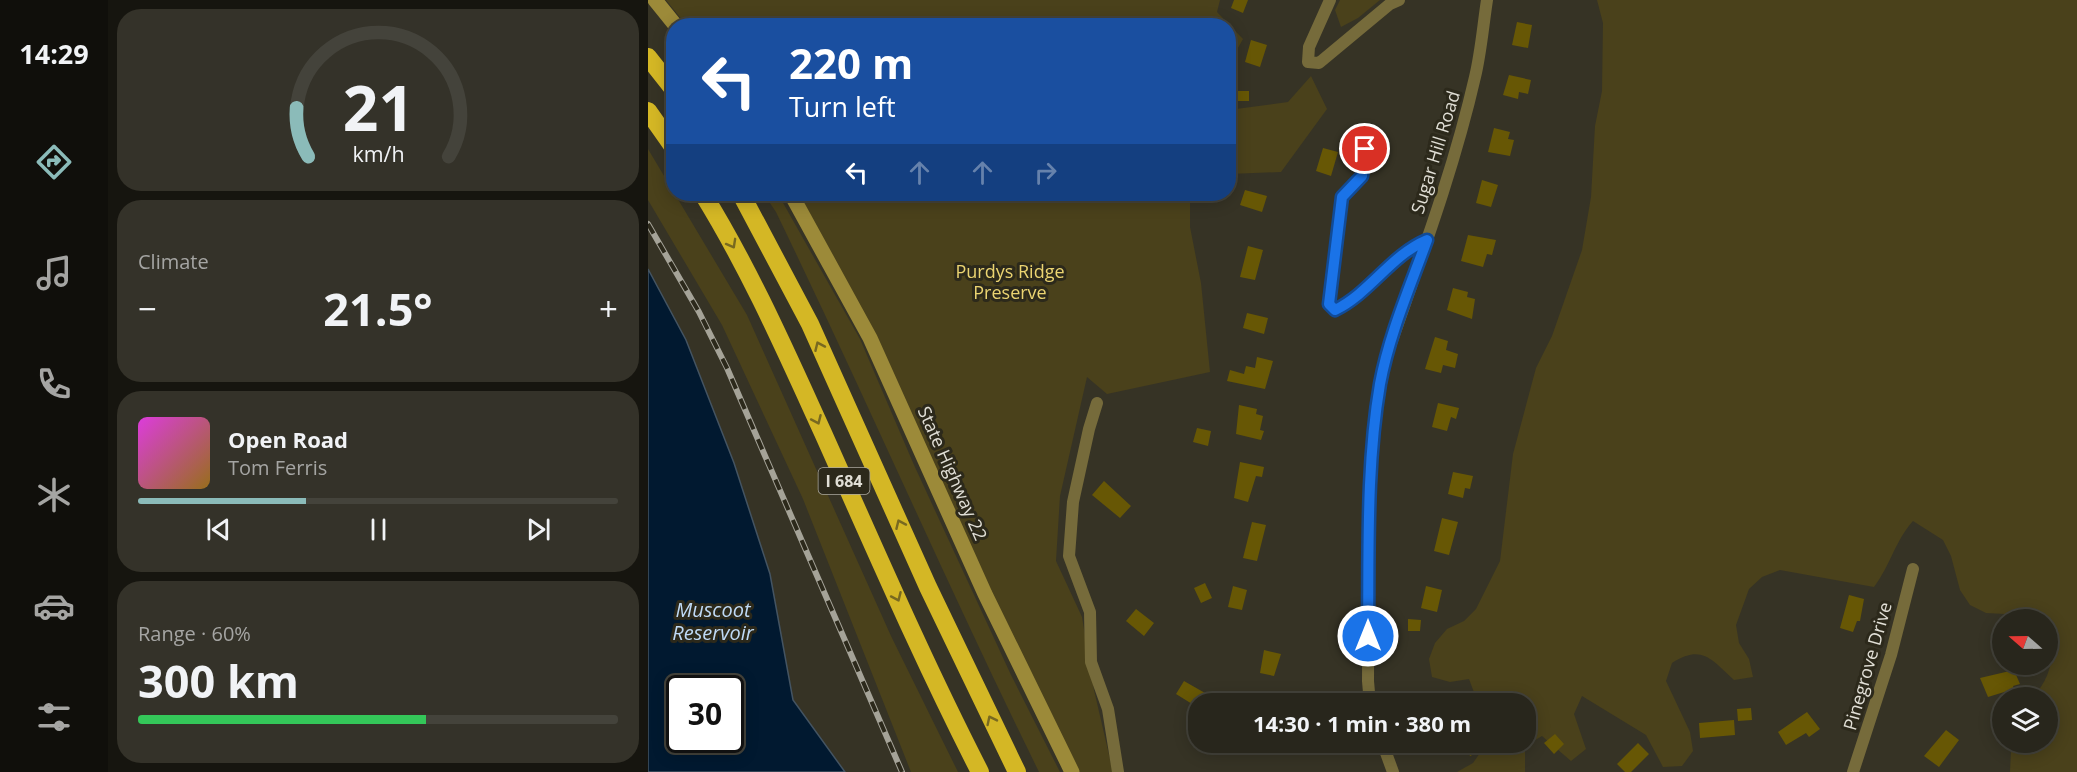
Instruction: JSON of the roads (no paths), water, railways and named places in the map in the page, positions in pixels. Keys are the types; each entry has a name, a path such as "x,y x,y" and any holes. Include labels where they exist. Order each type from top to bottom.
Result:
{"highway":[{"path":"648,57 666,80"},
{"path":"648,111 666,137"},
{"name":"I 684","path":"707,201 751,279 780,338 921,651 980,772"},
{"name":"I 684","path":"745,201 810,324 928,587 1017,772"}],"main road":[{"path":"656,0 670,18"},
{"name":"State Highway 22","path":"795,201 870,338 990,603 1072,772"}],"street":[{"path":"1330,0 1309,47 1308,62 1318,63 1390,4 1400,0"},
{"name":"Sugar Hill Road","path":"1370,693 1369,514 1378,400 1386,358 1448,177 1476,75 1487,0"},
{"path":"1097,403 1073,502 1069,556 1090,612 1091,662 1108,709 1118,772"},
{"name":"Pinegrove Drive","path":"1853,772 1891,655 1913,569"},
{"path":"1386,753 1393,772"}],"lane":[{"path":"1365,149 1362,176 1342,197 1329,304 1335,310 1349,303 1409,247 1427,240"}],"water":[{"name":"Muscoot Reservoir","path":"648,269 686,340 734,463 770,574 793,700 845,772 648,772"}],"railway":[{"path":"648,224 699,312 727,368 902,772"}],"park label":[{"name":"Purdys Ridge Preserve","path":"1010,281"}]}
